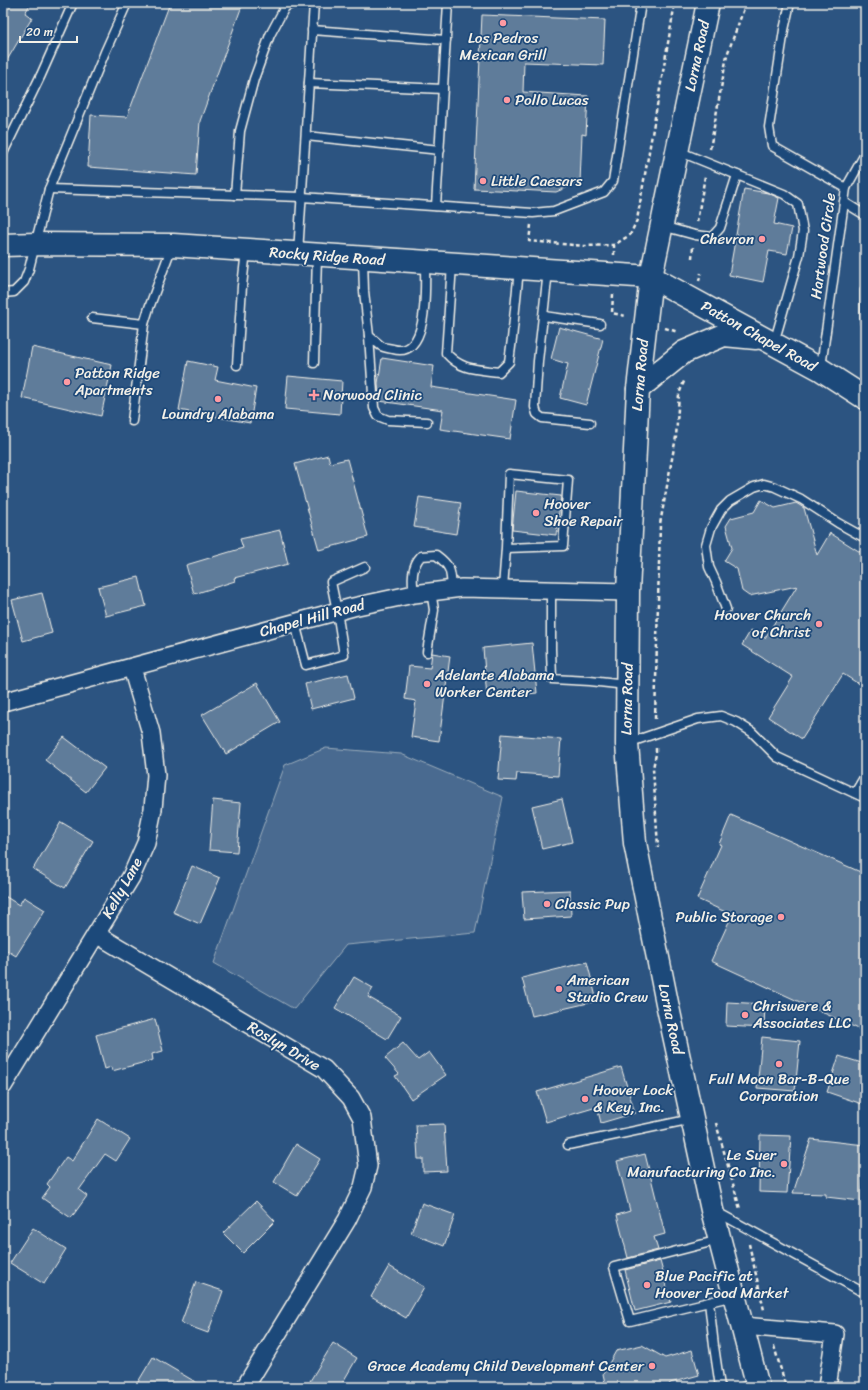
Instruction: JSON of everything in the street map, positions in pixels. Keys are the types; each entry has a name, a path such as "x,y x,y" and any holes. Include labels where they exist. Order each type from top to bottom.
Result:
{"street":[{"name":"Lorna Road","path":"708,3 651,277 638,389 628,592 626,744 635,843 667,1003 712,1210 743,1326 753,1386"},
{"name":"Rocky Ridge Road","path":"3,245 173,245 651,277"},
{"name":"Patton Chapel Road","path":"651,277 820,369 865,398"},
{"path":"638,389 684,352 724,335 770,341"},
{"name":"Chapel Hill Road","path":"3,702 337,611 382,600 431,591 462,588 503,588 628,592"},
{"name":"Kelly Lane","path":"3,1086 131,878 146,843 153,809 156,775 151,733 132,668"},
{"name":"Roslyn Drive","path":"96,934 324,1069 351,1098 362,1118 368,1166 362,1187 347,1220 245,1387"},
{"path":"743,1326 835,1334 827,1387"}],"lane":[{"path":"3,153 42,75 73,3"},
{"path":"3,293 14,292 24,282 36,244 49,189 105,52 127,3"},
{"path":"235,195 240,130 254,79 270,36 285,6 293,3"},
{"path":"314,3 302,197 308,254 314,364"},
{"path":"436,206 448,3"},
{"path":"49,189 302,197 533,213 554,211 604,192 613,181 641,3"},
{"name":"Hartwood Circle","path":"790,3 784,30 769,127 772,146 846,188 820,369"},
{"path":"312,30 446,40"},
{"path":"309,83 443,89"},
{"path":"306,136 440,150"},
{"path":"677,151 784,194 798,204 804,232 799,256 770,341"},
{"path":"846,188 865,154"},
{"path":"662,226 712,237 720,228 737,176"},
{"path":"844,202 865,215"},
{"path":"132,421 144,324 173,245"},
{"path":"237,365 246,250"},
{"path":"364,258 364,291 374,408 378,416 388,420 427,422"},
{"path":"369,336 382,346 396,350 406,350 416,342 422,324 426,294 425,262"},
{"path":"452,264 446,353 463,367 499,372 509,362 519,268"},
{"path":"548,270 534,407 537,414 542,418 590,423"},
{"path":"865,290 865,323"},
{"path":"544,316 600,324"},
{"path":"92,318 144,324"},
{"path":"503,588 509,474 568,480 563,546 506,548"},
{"path":"726,609 716,582 708,567 706,546 711,528 721,510 730,501 754,487 764,484 775,487 801,499 838,523 865,538"},
{"path":"414,594 412,574 417,561 421,556 436,555 444,562 451,573 452,589"},
{"path":"295,623 306,665 344,655 331,582 365,567"},
{"path":"551,590 552,679 627,685"},
{"path":"427,652 434,610 431,591"},
{"path":"626,744 698,719 721,716 736,722 752,732 777,757 865,798"},
{"path":"855,793 865,776"},
{"path":"568,1145 693,1119"},
{"path":"712,1210 865,1292"},
{"path":"720,1240 614,1267 630,1321 735,1296"},
{"path":"709,1302 720,1387"}],"path":[{"path":"533,213 529,241 584,246 614,245 630,235 637,220 675,3"},
{"path":"692,258 727,55 746,3"},
{"path":"614,245 614,274"},
{"path":"659,852 653,768 656,754 655,734 660,524 676,437 679,394 689,366 684,352"},
{"path":"715,1121 745,1227 769,1328 786,1387"}],"shaded area":[{"path":"326,748 401,754 503,797 475,933 346,945 294,1009 214,963 285,765"}],"building":[{"path":"3,3 31,3 25,13 32,18 3,67"},
{"path":"170,3 243,3 200,121 196,175 88,167 91,115 127,117"},
{"path":"482,15 605,20 603,65 524,62 523,92 588,96 586,135 582,134 580,182 556,192 474,189"},
{"name":"Chevron","path":"744,189 768,193 779,198 774,224 792,228 787,254 769,251 763,282 729,275"},
{"path":"559,327 603,339 586,405 560,398 568,364 551,359"},
{"name":"Patton Ridge Apartments","path":"32,347 112,365 101,416 22,398"},
{"path":"382,358 434,366 431,387 516,400 510,439 440,429 443,410 379,401 378,383"},
{"name":"Loundry Alabama","path":"188,361 218,367 215,380 256,388 250,423 179,410"},
{"name":"Norwood Clinic","path":"288,376 342,381 340,414 285,409"},
{"path":"328,455 330,463 347,459 368,537 319,550 295,464"},
{"name":"Hoover Shoe Repair","path":"516,491 561,496 556,535 512,530"},
{"path":"419,497 461,503 456,534 414,527"},
{"name":"Hoover Church of Christ","path":"761,500 775,508 796,503 804,508 817,555 830,533 865,555 865,688 843,674 802,739 768,717 793,677 742,645 751,630 765,638 797,586 749,596 742,591 737,569 724,561 732,548 726,526 731,518 754,512"},
{"path":"280,530 288,564 234,578 235,581 194,594 186,565 243,548 240,539"},
{"path":"139,577 146,606 106,616 98,587"},
{"path":"42,593 52,633 23,641 12,600"},
{"path":"532,643 537,693 487,698 483,648"},
{"name":"Adelante Alabama Worker Center","path":"432,653 450,656 439,741 411,737 416,701 405,699 409,666 430,668"},
{"path":"348,674 354,698 311,709 305,684"},
{"path":"257,683 280,722 226,754 202,715"},
{"path":"502,734 561,739 558,776 517,773 516,781 498,780"},
{"path":"64,737 105,768 86,792 45,760"},
{"path":"562,799 572,842 542,849 532,806"},
{"path":"213,800 241,803 237,852 209,850"},
{"path":"731,815 865,874 865,1032 711,961 732,915 697,899 721,845 719,844"},
{"path":"61,822 93,841 65,888 33,869"},
{"path":"192,866 220,878 200,924 173,912"},
{"name":"Classic Pup","path":"570,890 571,916 524,919 522,892"},
{"path":"3,895 19,905 24,897 45,910 16,956 3,948"},
{"name":"American Studio Crew","path":"587,962 597,1001 532,1016 522,978"},
{"path":"354,977 373,988 368,997 401,1016 387,1039 335,1008"},
{"name":"Chriswere & Associates LLC","path":"727,1002 765,1004 764,1028 726,1026"},
{"path":"155,1019 163,1051 152,1054 153,1060 112,1071 111,1067 105,1069 96,1035"},
{"name":"Full Moon Bar-B-Que Corporation","path":"762,1037 800,1041 795,1091 757,1088"},
{"path":"403,1043 418,1060 429,1052 446,1075 411,1099 395,1076 399,1074 385,1058"},
{"path":"839,1056 865,1064 865,1105 827,1092"},
{"name":"Hoover Lock & Key, Inc.","path":"621,1067 635,1113 601,1123 597,1107 546,1122 537,1092"},
{"path":"98,1119 130,1139 116,1161 105,1154 79,1190 87,1196 71,1218 42,1198 50,1187 47,1184 66,1157 72,1161"},
{"path":"444,1124 447,1171 423,1172 423,1159 418,1159 416,1125"},
{"path":"760,1135 791,1136 787,1193 759,1192"},
{"path":"811,1139 865,1145 865,1163 861,1201 826,1197 826,1194 793,1193"},
{"path":"296,1144 320,1159 297,1196 274,1182"},
{"path":"645,1154 665,1234 654,1237 658,1250 628,1258 617,1215 630,1211 617,1161"},
{"path":"256,1201 275,1221 243,1253 223,1233"},
{"path":"422,1203 455,1215 444,1246 411,1233"},
{"path":"33,1228 66,1249 44,1284 10,1263"},
{"name":"Blue Pacific at Hoover Food Market","path":"660,1261 671,1302 635,1311 625,1270"},
{"path":"389,1266 424,1287 406,1318 371,1297"},
{"path":"196,1282 223,1291 208,1333 181,1323"},
{"path":"333,1343 357,1358 340,1387 319,1387 310,1381"},
{"name":"Grace Academy Child Development Center","path":"642,1345 665,1358 692,1350 699,1375 670,1383 668,1387 606,1387 603,1374 616,1351"},
{"path":"153,1357 204,1387 135,1387"}],"place":[{"name":"Los Pedros Mexican Grill","path":"503,23"},
{"name":"Pollo Lucas","path":"507,100"},
{"name":"Little Caesars","path":"483,181"},
{"name":"Chevron","path":"762,239"},
{"name":"Patton Ridge Apartments","path":"67,382"},
{"name":"Norwood Clinic","path":"314,395"},
{"name":"Loundry Alabama","path":"218,399"},
{"name":"Hoover Shoe Repair","path":"536,513"},
{"name":"Hoover Church of Christ","path":"819,624"},
{"name":"Adelante Alabama Worker Center","path":"427,684"},
{"name":"Classic Pup","path":"547,904"},
{"name":"Public Storage","path":"781,917"},
{"name":"American Studio Crew","path":"559,989"},
{"name":"Chriswere & Associates LLC","path":"745,1015"},
{"name":"Full Moon Bar-B-Que Corporation","path":"779,1064"},
{"name":"Hoover Lock & Key, Inc.","path":"585,1099"},
{"name":"Le Suer Manufacturing Co Inc.","path":"784,1164"},
{"name":"Blue Pacific at Hoover Food Market","path":"647,1285"},
{"name":"Grace Academy Child Development Center","path":"652,1366"}]}
